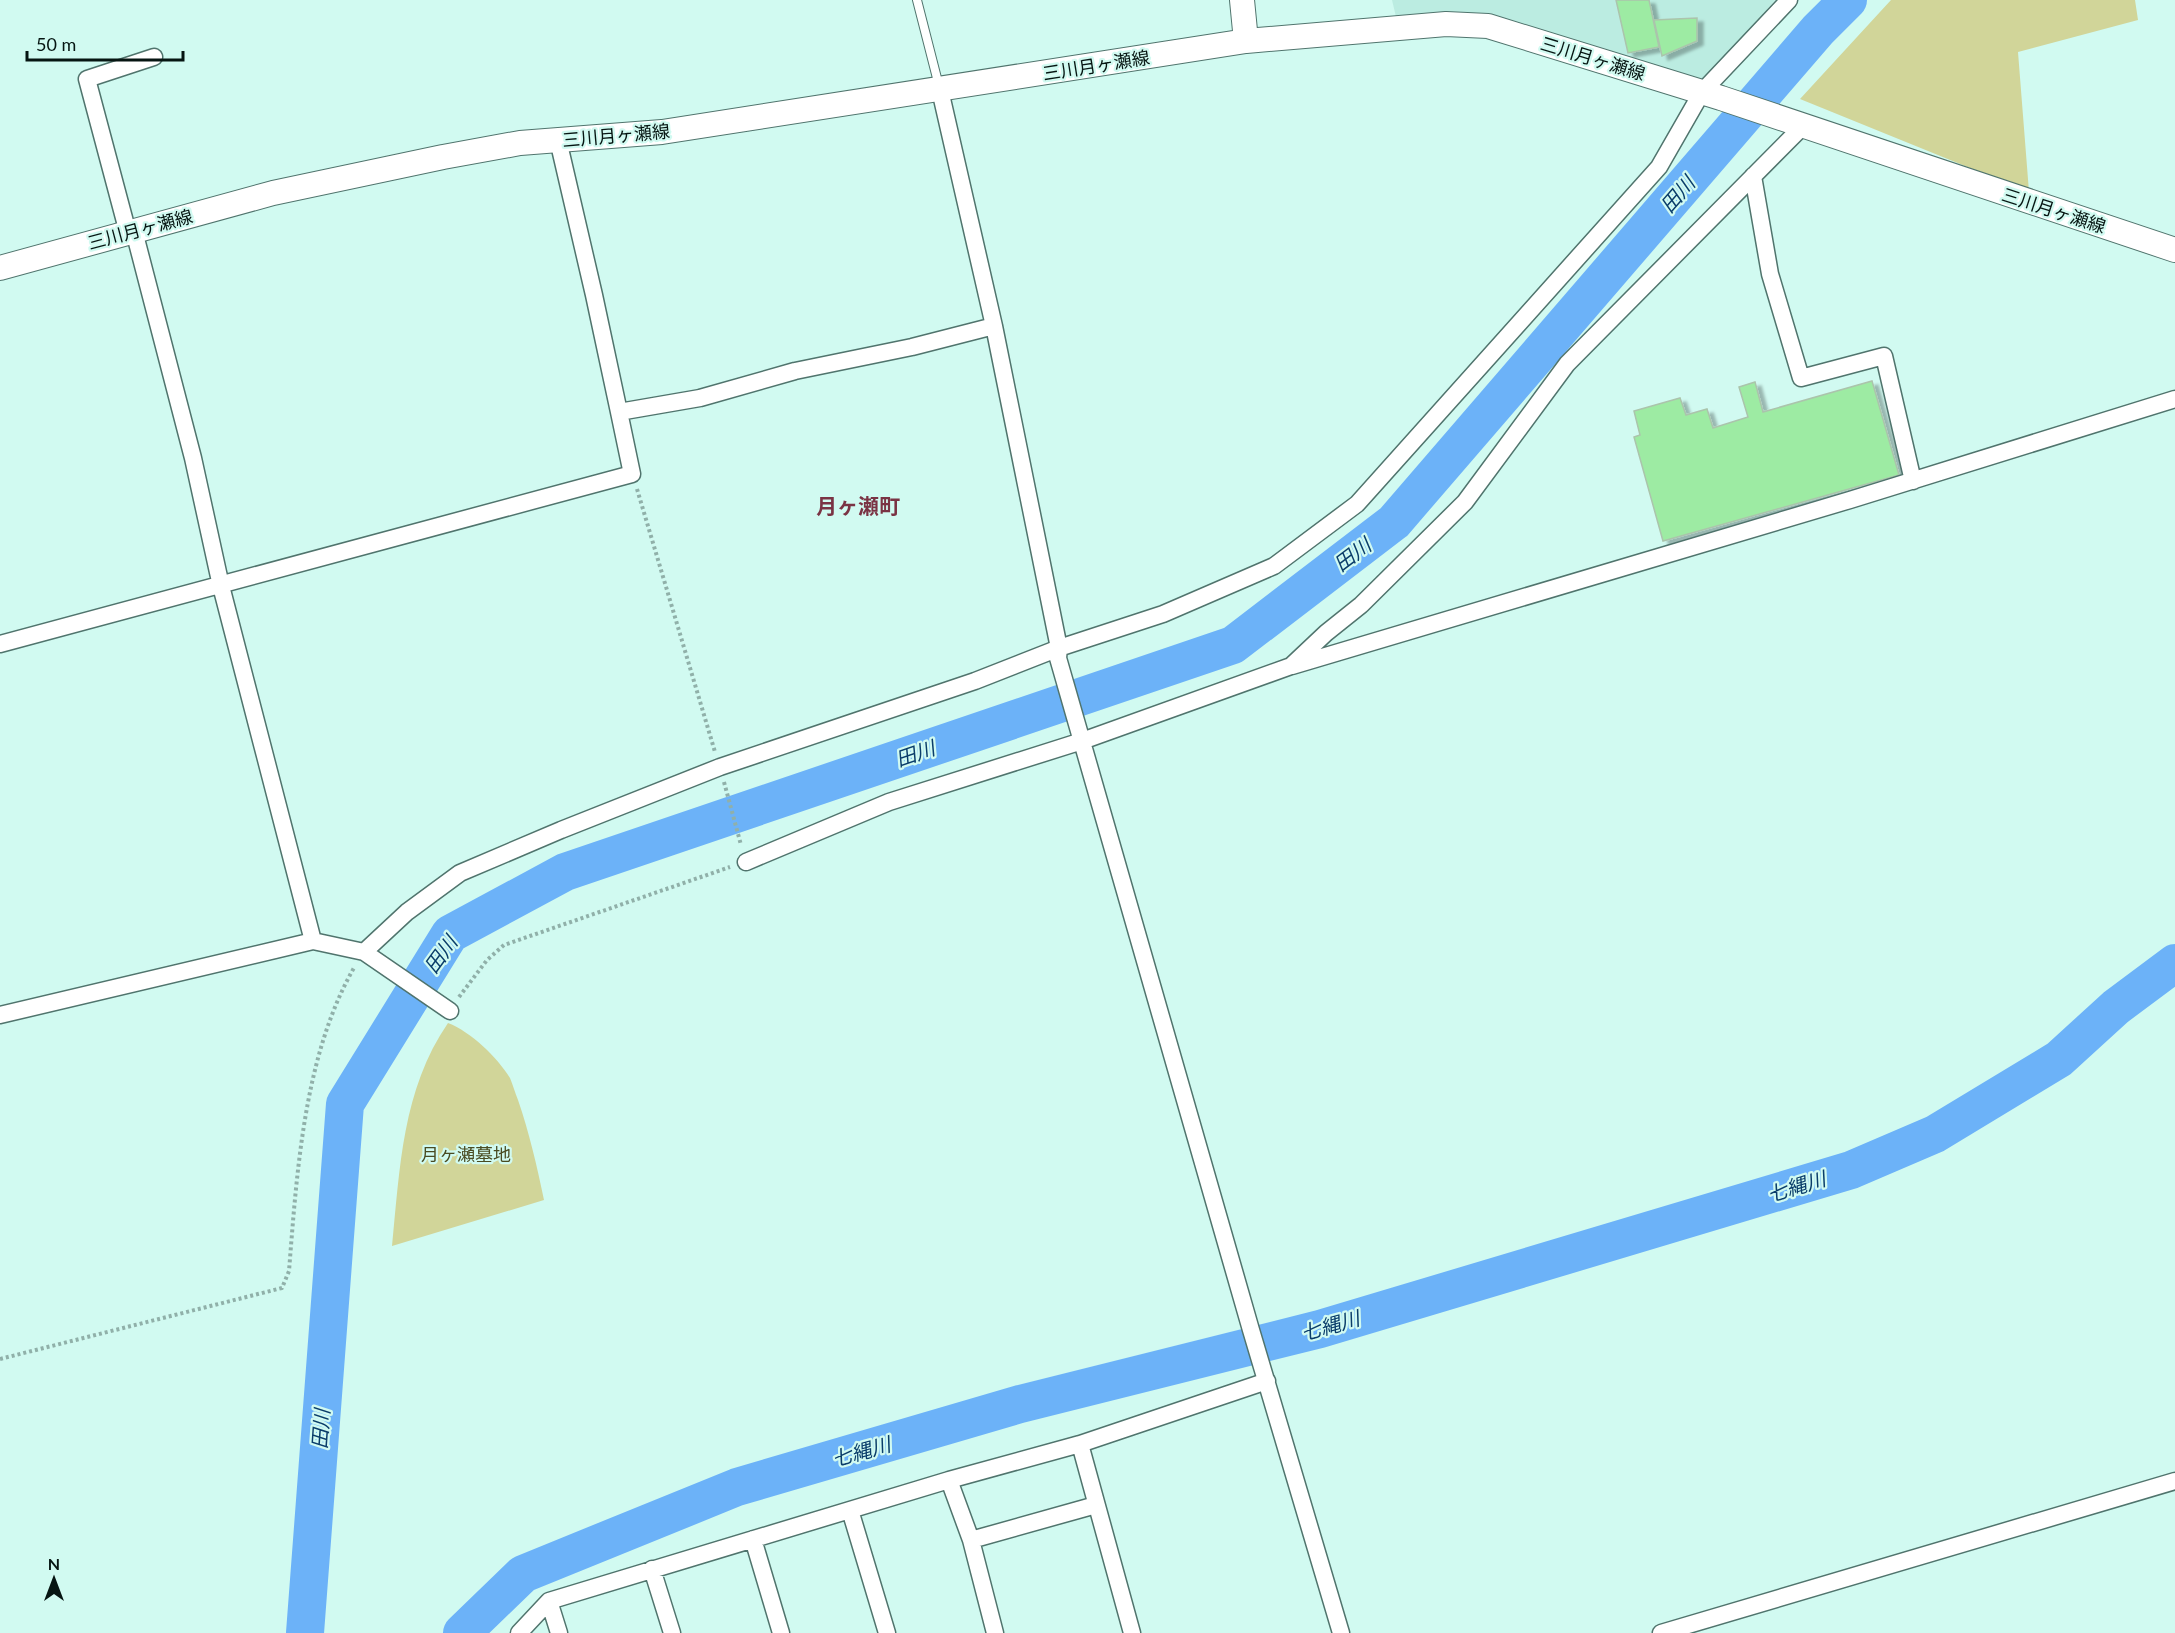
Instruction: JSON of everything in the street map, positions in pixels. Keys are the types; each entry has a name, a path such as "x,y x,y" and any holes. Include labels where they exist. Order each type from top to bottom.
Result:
{"main road":[{"path":"1242,0 1246,41"},
{"name":"三川月ヶ瀬線","path":"0,268 273,193 520,143 662,132 1246,41 1446,24 1488,26 1711,95 2175,250"}],"street":[{"path":"367,954 407,912 460,873 561,830 721,771 1163,614 1274,566 1357,504 1659,167 1711,95 1789,0"},
{"path":"154,57 87,79 193,458 221,586 313,941"},
{"path":"940,90 994,326 1058,653 1251,1330 1341,1633"},
{"path":"1291,666 1326,633 1361,605 1465,502 1567,364 1753,176 1795,123"},
{"path":"0,644 632,474 558,140"},
{"path":"1753,176 1770,274 1801,378 1884,356 1912,481"},
{"path":"619,412 700,398 795,371 912,347 994,326"},
{"path":"745,859 889,802 1291,666 1912,481 2175,399"},
{"path":"0,1015 313,941 367,954 447,1009"},
{"path":"519,1633 549,1601 949,1480 1080,1444 1266,1378"},
{"path":"1080,1444 1132,1633"},
{"path":"949,1480 970,1540 995,1633"},
{"path":"1661,1633 2175,1481"},
{"path":"970,1540 1096,1504"},
{"path":"850,1510 887,1633"},
{"path":"753,1539 781,1633"},
{"path":"652,1569 672,1633"},
{"path":"549,1601 559,1633"}],"lane":[{"path":"917,0 940,90"}],"path":[{"path":"447,1009 487,960 504,945 745,859 632,474"},
{"path":"0,1359 282,1288 289,1271 298,1160 327,1026 344,986 367,954"}],"shaded area":[{"path":"1392,0 1775,0 1702,86 1526,31 1397,21"}],"green space":[{"path":"1891,0 2135,0 2138,20 2018,52 2029,192 1800,99"},
{"name":"月ヶ瀬墓地","path":"448,1023 466,1032 483,1046 510,1078 536,1162 544,1200 392,1246 401,1159 412,1102 421,1075"}],"building":[{"path":"1616,0 1649,0 1659,47 1628,53"},
{"path":"1697,18 1697,41 1662,56 1654,20"},
{"path":"1872,381 1899,475 1663,541 1634,437 1640,435 1634,411 1680,398 1686,415 1707,409 1713,428 1748,417 1739,387 1755,382 1763,412"}],"waterway":[{"name":"田川","path":"305,1633 345,1104 450,934 565,872 1233,645 1394,522 1818,30 1848,0"},
{"name":"七縄川","path":"462,1633 523,1574 737,1487 1020,1404 1320,1329 1851,1170 1935,1134 2059,1059 2116,1007 2175,963"}],"district":[{"name":"月ヶ瀬町","path":"858,505"}]}
